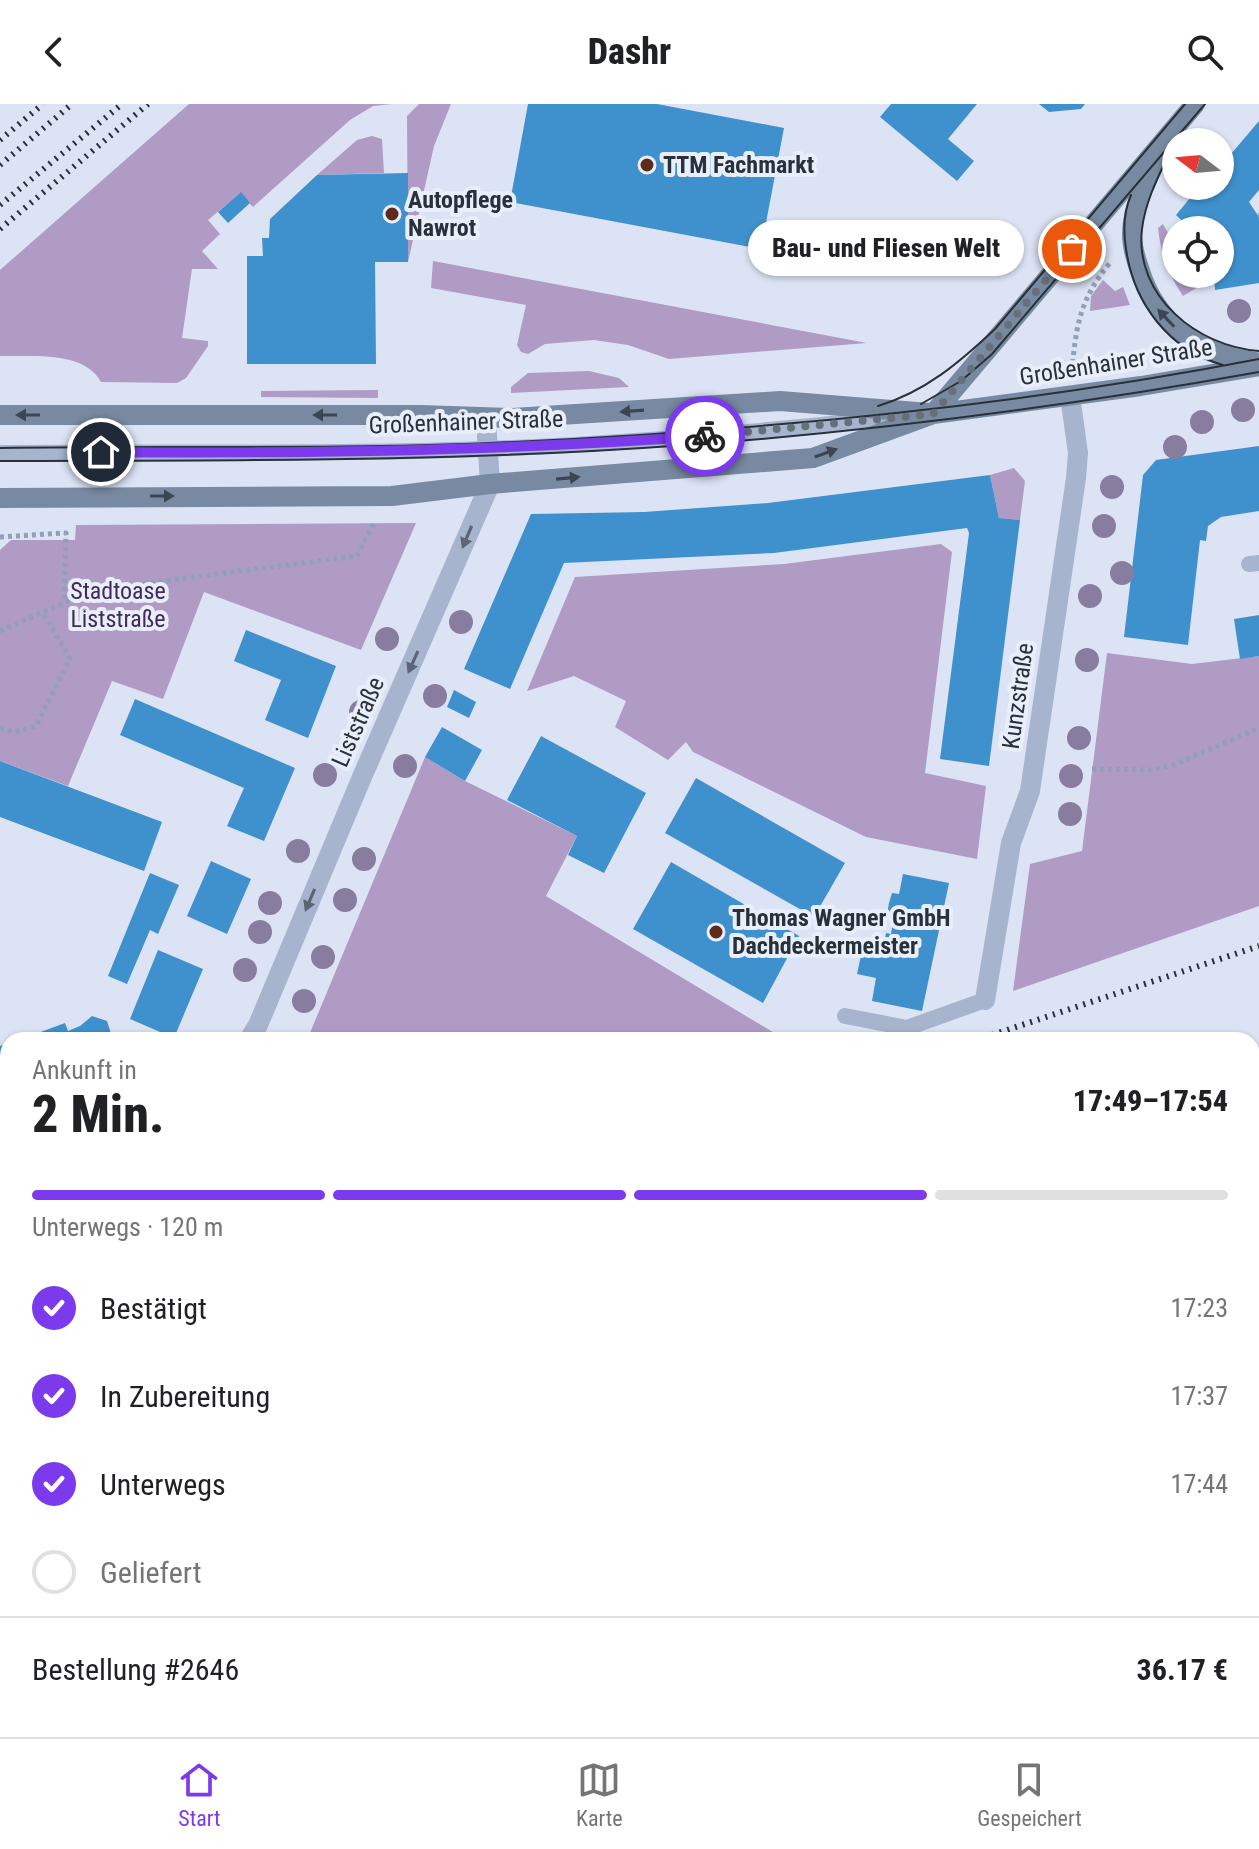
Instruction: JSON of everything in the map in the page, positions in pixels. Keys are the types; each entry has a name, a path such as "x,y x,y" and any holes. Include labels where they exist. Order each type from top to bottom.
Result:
{"main road":[{"path":"1174,128 1195,104"},
{"path":"933,414 1162,143"},
{"path":"1162,150 1136,210 1132,235 1145,288 1160,313 1195,344 1259,364"},
{"name":"Großenhainer Straße","path":"0,415 421,415 486,419 780,401 933,414 1070,396 1259,364"},
{"name":"Großenhainer Straße","path":"0,498 392,496 490,484 813,458 933,414"}],"street":[{"name":"Kunzstraße","path":"985,1000 1011,843 1030,791 1076,478 1078,453 1070,396"},
{"name":"Liststraße","path":"254,1032 490,484 486,419"}],"lane":[{"name":"Großenhainer Straße","path":"0,453 300,453 488,449 759,432 933,414"},
{"path":"845,1016 907,1028 985,1000"}],"path":[{"path":"1070,396 1075,327 1084,302 1092,285 1132,235"},
{"path":"0,631 93,590 357,556 378,516"},
{"path":"0,537 66,533 64,601"},
{"path":"0,728 15,732 36,726 70,658 42,611"},
{"path":"1092,769 1150,770 1171,766 1259,728"}],"green space":[{"path":"189,104 392,104 373,106 350,120 253,207 240,193 208,220 220,234 202,251 218,269 192,269 182,338 208,341 208,346 186,378 177,383 101,382 93,372 70,360 0,356 0,270"},
{"path":"419,104 451,104 434,146 408,262 407,116"},
{"path":"372,136 382,139 384,173 317,175 357,140"},
{"path":"1162,225 1162,250 1158,228"},
{"path":"433,261 867,343 669,359 628,345 594,340 545,344 528,354 521,352 517,345 526,305 431,288"},
{"path":"1103,280 1115,291 1123,287 1130,305 1090,311 1091,296"},
{"path":"1179,288 1196,288 1183,296"},
{"path":"589,371 619,378 629,387 511,393 511,387 528,373"},
{"path":"378,390 378,398 261,397 261,391"},
{"path":"1014,468 1025,481 1020,520 999,518 990,475"},
{"name":"Stadtoase Liststraße","path":"416,523 361,650 204,592 163,699 112,681 68,786 0,761 0,550 11,540 75,540 76,525"},
{"path":"941,544 952,552 925,773 986,786 977,859 866,837 693,752 686,742 668,760 615,727 626,701 574,676 527,691 575,577 784,564"},
{"path":"1107,653 1192,664 1259,656 1259,906 1013,991 1030,864 1082,851"},
{"path":"425,757 465,781 577,836 546,896 773,1032 310,1032"}],"building":[{"name":"TTM Fachmarkt","path":"528,104 657,104 784,128 761,249 510,202"},
{"path":"891,104 977,104 948,139 974,161 957,181 880,117"},
{"path":"1039,104 1085,104 1081,109 1049,112"},
{"path":"1259,121 1259,190 1249,202 1259,217 1259,283 1234,287 1234,216 1176,215 1188,200 1234,200 1234,150"},
{"path":"408,173 408,262 375,262 376,364 247,364 247,256 263,256 262,238 269,238 270,219 317,175"},
{"path":"241,192 250,203 228,223 218,212"},
{"path":"1259,446 1259,511 1221,517 1208,526 1206,541 1200,540 1188,645 1124,637 1143,475 1156,460"},
{"path":"990,475 999,518 1020,520 989,766 940,759 969,533 967,528 774,553 564,563 510,689 464,669 531,514 644,512 768,503"},
{"path":"1259,615 1259,656 1240,659 1234,619"},
{"path":"246,630 336,666 308,738 265,720 281,680 234,661"},
{"path":"454,690 476,702 469,718 447,707"},
{"path":"135,699 295,768 264,841 227,826 244,788 120,735"},
{"path":"442,727 482,750 465,781 425,757"},
{"path":"541,736 646,793 604,873 568,855 577,836 507,800"},
{"path":"0,761 162,822 144,871 0,817"},
{"path":"696,778 845,863 814,917 665,833"},
{"path":"211,861 251,879 227,934 187,916"},
{"name":"Thomas Wagner GmbH Dachdeckermeister","path":"671,862 799,936 763,1003 633,929"},
{"path":"150,873 179,885 158,934 150,930 127,984 108,976"},
{"path":"903,874 949,883 922,1011 872,1001 876,978 857,974 863,946 883,950 886,933 891,934 894,915 887,914 889,903 892,893 899,894"},
{"path":"158,950 203,969 177,1032 160,1032 130,1019"},
{"path":"92,1016 107,1021 110,1032 41,1032 65,1023 68,1031"}],"tram line":[{"path":"878,406 911,393 941,375 995,329 1185,104"},
{"path":"921,404 961,381 992,354 1205,104"},
{"path":"1162,169 1143,220 1142,253 1148,276 1159,296 1193,328 1214,340 1259,351"},
{"path":"1131,195 1125,215 1125,242 1130,269 1146,306 1157,322 1186,348 1223,365"},
{"path":"0,448 428,445 683,432 972,404 1259,359"},
{"path":"0,461 515,455 686,445 973,416 1259,372"}],"railway":[{"path":"0,140 43,104"},
{"path":"0,165 72,104"},
{"path":"0,205 122,104"},
{"path":"0,229 148,104"},
{"path":"1001,1032 1259,946"}],"way so far":[{"path":"705,436 933,414 1072,249"}],"place":[{"name":"TTM Fachmarkt","path":"647,165"},
{"name":"Autopflege Nawrot","path":"392,214"},
{"name":"Bau- und Fliesen Welt","path":"1072,249"},
{"name":"Thomas Wagner GmbH Dachdeckermeister","path":"716,932"}],"route":[{"path":"101,452 300,453 488,449 705,436"}]}
